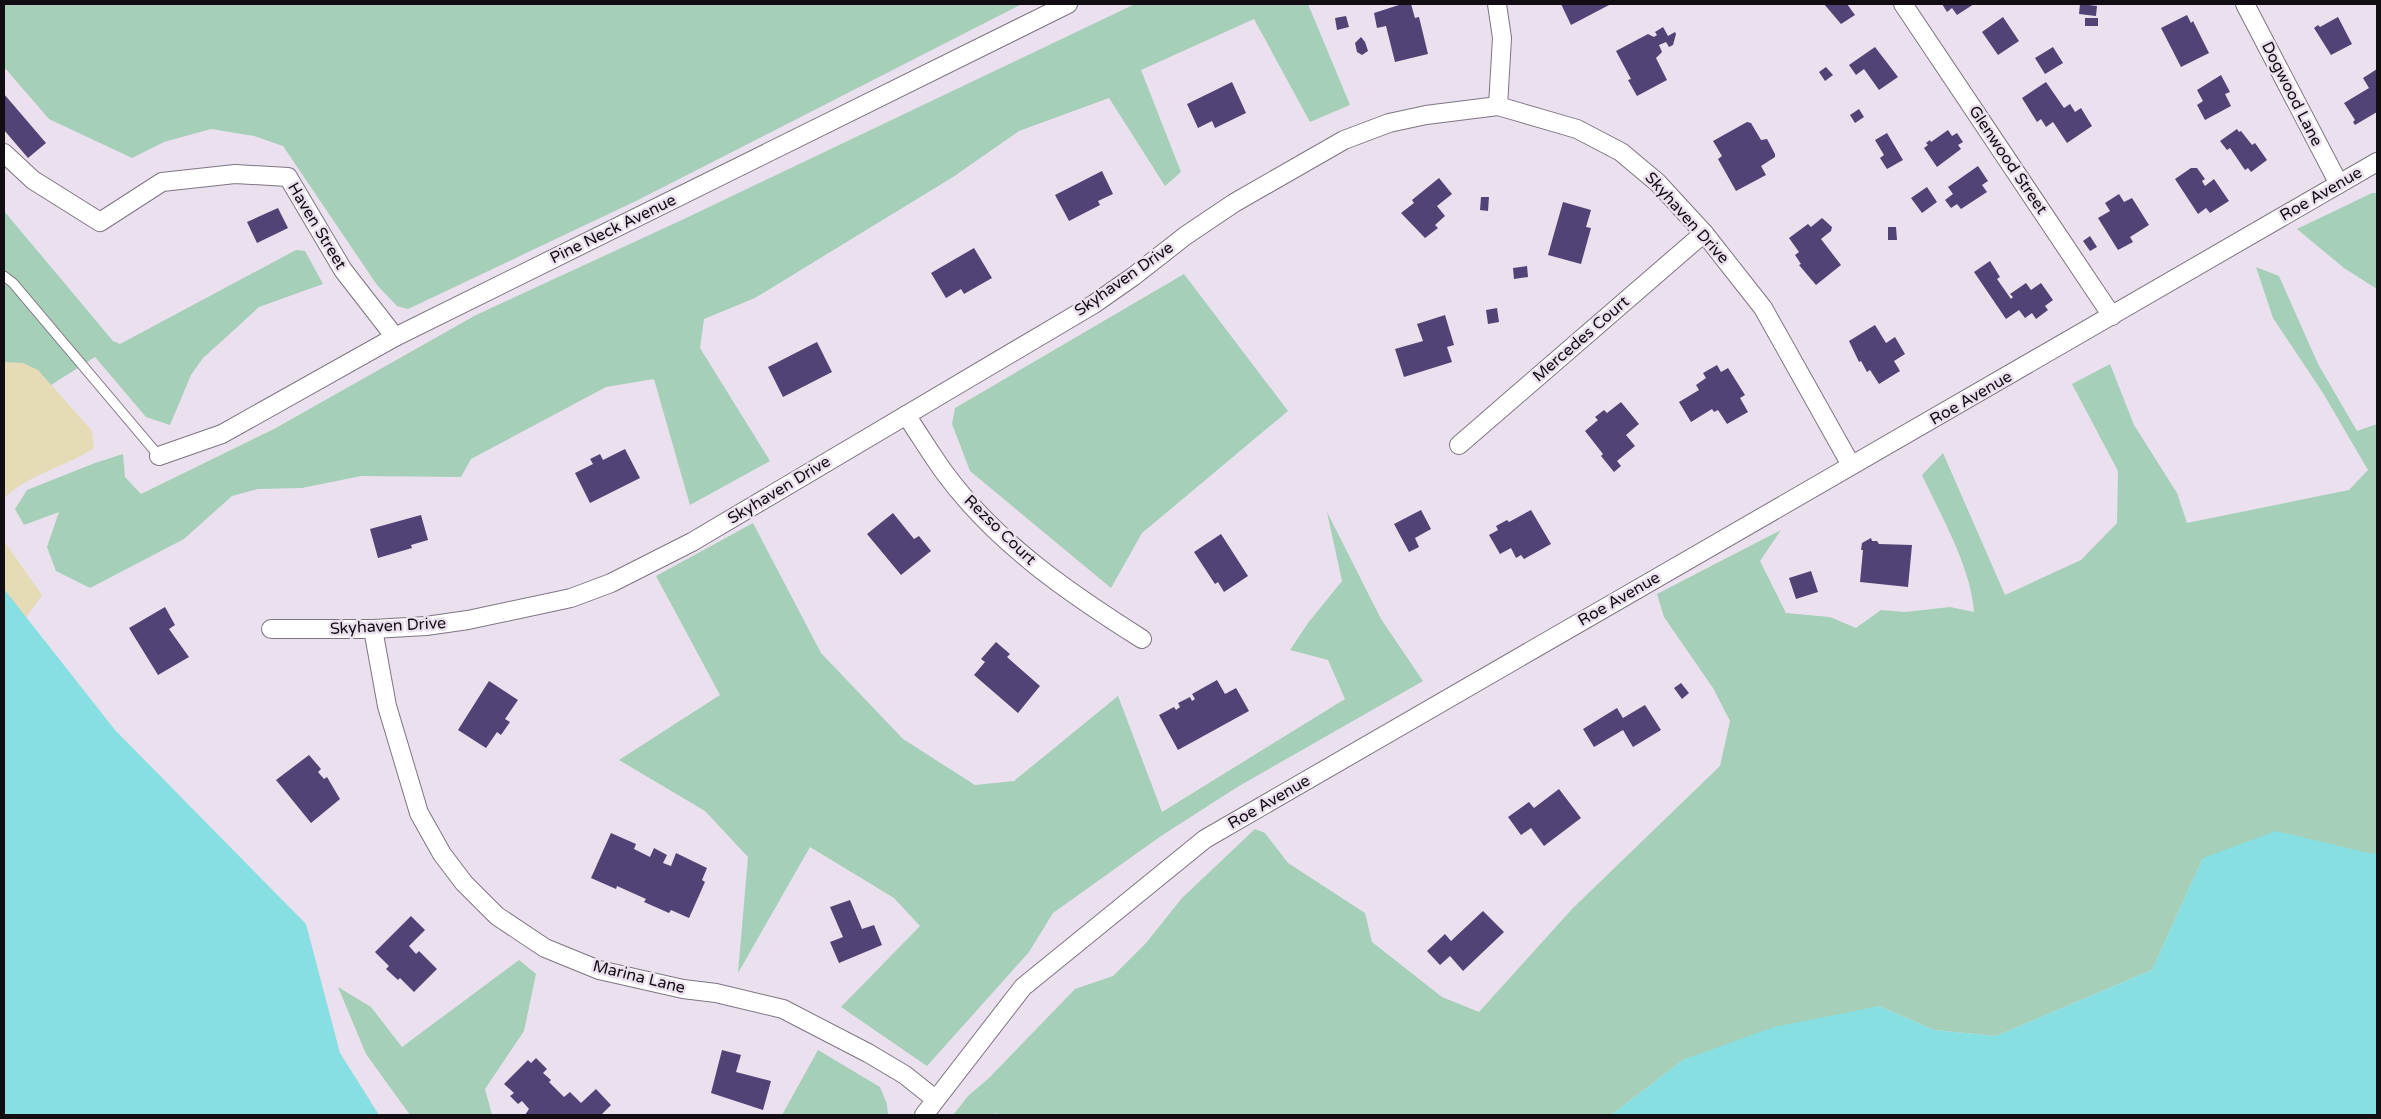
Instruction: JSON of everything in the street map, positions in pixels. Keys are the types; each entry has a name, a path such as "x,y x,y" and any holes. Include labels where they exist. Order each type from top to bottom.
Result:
{"street":[{"name":"Pine Neck Avenue","path":"159,456 222,434 395,337 1068,4"},
{"path":"1497,4 1502,38 1498,106"},
{"name":"Glenwood Street","path":"1903,4 2112,316"},
{"name":"Dogwood Lane","path":"2245,4 2339,184"},
{"name":"Skyhaven Drive","path":"271,629 373,630 426,626 468,620 571,598 611,583 692,542 1094,304 1134,276 1185,236 1234,203 1344,140 1388,123 1426,115 1498,106 1577,129 1621,152 1658,182 1704,233 1763,308 1851,465"},
{"name":"Haven Street","path":"4,153 33,180 100,222 162,182 235,174 288,177 343,270 395,337"},
{"name":"Roe Avenue","path":"924,1115 1023,987 1205,839 2377,162"},
{"name":"Mercedes Court","path":"1459,445 1704,233"},
{"name":"Rezso Court","path":"906,415 945,473 978,511 1018,552 1080,600 1142,639"},
{"name":"Marina Lane","path":"373,630 387,706 419,813 453,868 497,916 545,948 599,970 683,989 716,993 783,1009 868,1053 905,1075 935,1099"}],"lane":[{"path":"4,276 8,283 159,456"}],"green space":[{"path":"4,4 1022,4 636,201 408,309 397,306 377,285 283,146 254,136 211,129 164,142 132,158 49,119 4,67"},
{"path":"1135,4 1308,4 1350,105 1310,122 1254,19 1141,70 1181,172 1165,186 1109,98 1019,131 953,177 755,298 704,319 700,348 770,461 690,505 654,379 606,387 471,459 461,477 361,476 302,488 258,489 232,496 184,539 90,588 56,571 47,547 59,512 24,525 15,509 27,490 123,454 125,477 141,494 274,429 476,315 684,219"},
{"path":"2372,193 2377,193 2377,289 2344,268 2297,229"},
{"path":"4,211 113,341 120,344 296,250 305,251 323,284 259,307 203,358 191,375 170,425 146,417 95,357 4,415"},
{"path":"2256,267 2279,276 2318,364 2357,431 2377,424 2377,852 2373,854 2203,858 2152,970 1996,1036 1934,1030 1879,1006 1683,1060 1611,1115 1000,1115 996,1113 994,1115 953,1115 968,1096 989,1078 1075,989 1113,976 1146,943 1182,898 1255,829 1265,833 1288,863 1365,913 1372,942 1442,997 1479,1012 1572,909 1720,766 1730,721 1713,688 1664,617 1657,594 1781,530 1760,561 1786,613 1830,617 1856,628 1881,610 1905,612 1950,607 1974,612 1972,595 1961,560 1922,475 1943,453 2005,595 2081,560 2117,523 2118,471 2072,384 2110,364 2134,425 2177,493 2187,523 2349,490 2368,470 2323,393 2273,318"},
{"path":"1184,274 1288,411 1142,533 1111,588 970,471 952,424 955,408"},
{"path":"1327,512 1381,619 1423,681 1239,786 1161,836 1053,913 1029,952 927,1066 841,1007 920,926 894,898 810,847 738,973 748,857 705,811 619,760 720,695 656,576 753,523 821,653 903,739 975,785 1014,781 1118,696 1162,812 1345,699 1328,660 1290,650 1308,623 1342,581"},
{"path":"519,960 536,974 524,1031 485,1089 492,1115 410,1115 366,1054 338,987 371,1007 402,1047"},
{"path":"818,1050 880,1087 887,1104 888,1115 782,1115"}],"sand":[{"path":"4,362 23,363 38,370 92,431 94,448 33,478 12,491 4,499"},
{"path":"4,541 42,595 25,619 4,591"}],"water":[{"path":"4,589 115,730 306,924 340,1053 379,1115 4,1115"},
{"path":"2276,831 2373,854 2377,852 2377,1115 1611,1115 1683,1060 1774,1027 1879,1006 1934,1030 1996,1036 2152,970 2203,858"}],"building":[{"path":"1402,4 1411,4 1415,18 1419,17 1428,54 1395,62 1386,26 1377,28 1374,13"},
{"path":"1561,4 1611,4 1571,25"},
{"path":"1824,4 1847,4 1855,15 1841,24"},
{"path":"1942,4 1974,4 1957,15 1952,8 1947,12"},
{"path":"2080,4 2097,6 2096,16 2079,14"},
{"path":"2187,15 2191,23 2193,21 2209,53 2181,67 2161,28"},
{"path":"1346,16 1349,27 1337,30 1335,18"},
{"path":"2003,17 2019,41 1998,55 1982,32"},
{"path":"2338,17 2352,44 2331,55 2314,28 2318,25 2320,27"},
{"path":"2085,18 2098,18 2098,26 2085,26"},
{"path":"1663,27 1668,36 1675,32 1676,34 1673,45 1669,47 1666,42 1659,45 1662,52 1656,58 1667,80 1637,96 1628,80 1631,79 1616,51 1648,34 1654,37 1657,35 1655,32"},
{"path":"1361,37 1368,51 1362,55 1357,52 1355,43"},
{"path":"1875,47 1898,77 1879,90 1864,69 1856,75 1849,65"},
{"path":"2053,47 2063,63 2045,74 2035,58"},
{"path":"1826,67 1833,75 1825,81 1819,72"},
{"path":"2377,69 2377,112 2355,125 2353,122 2355,120 2344,103 2369,88 2363,78"},
{"path":"2221,75 2230,92 2225,94 2231,106 2205,120 2197,105 2203,101 2197,90"},
{"path":"1232,82 1246,113 1215,128 1212,121 1198,128 1187,104"},
{"path":"2046,82 2064,108 2070,104 2075,112 2081,108 2092,126 2067,143 2053,122 2046,127 2041,119 2037,122 2022,98"},
{"path":"4,94 46,143 28,158 4,130"},
{"path":"1859,109 1864,117 1855,123 1850,115"},
{"path":"1747,122 1751,123 1761,140 1767,139 1775,157 1761,166 1766,175 1736,191 1718,159 1722,156 1713,141"},
{"path":"2237,129 2239,132 2241,131 2252,145 2255,143 2267,160 2251,172 2248,168 2245,170 2230,148 2227,150 2220,141"},
{"path":"1948,130 1952,136 1957,133 1963,142 1958,145 1961,149 1937,167 1924,148 1930,140 1931,142"},
{"path":"1887,133 1903,160 1887,169 1880,158 1884,155 1875,140"},
{"path":"1978,166 1988,181 1982,185 1987,192 1961,209 1957,204 1951,208 1945,200 1953,194 1948,187"},
{"path":"2191,168 2197,168 2205,179 2202,181 2205,186 2214,179 2229,201 2210,213 2206,208 2198,214 2175,179"},
{"path":"1102,171 1113,194 1098,201 1100,205 1069,221 1055,195"},
{"path":"1439,178 1452,194 1437,206 1445,216 1435,225 1438,228 1425,238 1401,213 1414,203 1412,200"},
{"path":"1927,187 1937,202 1922,213 1911,198"},
{"path":"2119,194 2124,202 2132,198 2149,225 2130,237 2133,242 2118,250 2098,218 2110,211 2105,203"},
{"path":"1481,197 1489,197 1488,211 1480,210"},
{"path":"1563,202 1591,210 1586,227 1591,228 1581,264 1548,255"},
{"path":"278,208 288,228 257,243 247,222"},
{"path":"1822,218 1832,227 1831,231 1821,239 1841,265 1816,285 1799,265 1801,264 1795,255 1799,252 1789,238 1808,224 1811,227"},
{"path":"1888,227 1896,227 1897,240 1888,240"},
{"path":"2090,236 2097,247 2090,251 2083,241"},
{"path":"974,248 992,278 964,294 961,289 946,298 931,273"},
{"path":"1990,261 2000,277 1997,279 2011,299 2013,297 2010,294 2026,283 2031,290 2041,283 2053,300 2045,306 2048,310 2036,319 2032,313 2025,318 2019,310 2006,319 1974,272"},
{"path":"1527,266 1528,277 1514,279 1513,268"},
{"path":"1497,308 1499,322 1488,324 1486,310"},
{"path":"1445,315 1454,345 1447,347 1452,362 1404,377 1395,349 1423,341 1417,324"},
{"path":"1875,325 1886,343 1895,337 1905,354 1894,361 1900,371 1879,384 1870,370 1867,372 1861,361 1859,362 1849,341"},
{"path":"817,342 832,372 783,397 768,367"},
{"path":"1717,365 1721,372 1728,368 1745,395 1740,398 1748,412 1727,424 1718,410 1714,412 1712,409 1691,422 1679,402 1699,390 1696,385 1706,378 1703,373"},
{"path":"1621,402 1639,424 1626,435 1635,446 1617,461 1621,466 1614,472 1585,431 1598,420 1595,417 1604,410 1607,413"},
{"path":"625,449 640,478 590,503 575,473 593,464 590,459 600,454 603,460"},
{"path":"1421,510 1431,529 1415,538 1419,547 1409,552 1394,524"},
{"path":"1531,510 1551,544 1524,559 1521,555 1516,558 1511,548 1500,554 1489,535 1498,530 1496,526 1507,520 1509,522"},
{"path":"893,513 914,539 919,536 931,551 901,575 867,534"},
{"path":"421,515 428,540 411,545 412,548 378,558 370,529"},
{"path":"1221,534 1248,576 1224,592 1218,582 1215,584 1194,552"},
{"path":"1871,538 1872,541 1877,541 1879,544 1912,545 1908,587 1860,582 1862,543"},
{"path":"1811,571 1818,592 1796,599 1789,578"},
{"path":"165,607 175,625 169,629 189,657 158,675 129,628"},
{"path":"996,642 1010,654 1007,657 1040,686 1018,713 974,675 985,662 981,659"},
{"path":"1217,680 1225,694 1236,688 1249,711 1178,750 1159,715 1174,707 1176,710 1180,707 1178,703 1190,697 1192,701 1195,699 1192,694"},
{"path":"489,681 518,700 505,719 510,722 501,735 497,732 486,748 458,730"},
{"path":"1681,683 1689,693 1682,699 1674,688"},
{"path":"1645,705 1661,730 1633,747 1623,730 1594,747 1583,729 1617,708 1623,718"},
{"path":"309,755 321,769 318,772 324,779 327,777 340,799 311,823 276,780"},
{"path":"1559,789 1581,818 1544,846 1531,828 1521,835 1508,817 1529,802 1534,808"},
{"path":"611,833 636,844 634,849 650,857 654,848 667,855 663,863 671,866 676,853 707,868 702,880 705,882 689,918 671,910 669,913 644,902 646,899 617,886 616,889 591,878"},
{"path":"850,900 862,929 874,925 882,945 839,963 830,942 843,937 830,907"},
{"path":"1483,911 1504,932 1463,971 1450,956 1440,965 1427,951 1445,934 1451,941"},
{"path":"411,916 425,930 409,946 416,954 419,951 437,969 414,992 400,978 398,980 386,969 389,966 375,952"},
{"path":"722,1050 741,1055 736,1072 771,1081 763,1110 711,1093"},
{"path":"536,1058 547,1069 543,1073 551,1080 549,1082 564,1097 570,1092 581,1103 596,1089 611,1105 601,1115 525,1115 529,1109 522,1101 518,1104 510,1096 514,1093 504,1084 528,1060 531,1063"}]}
